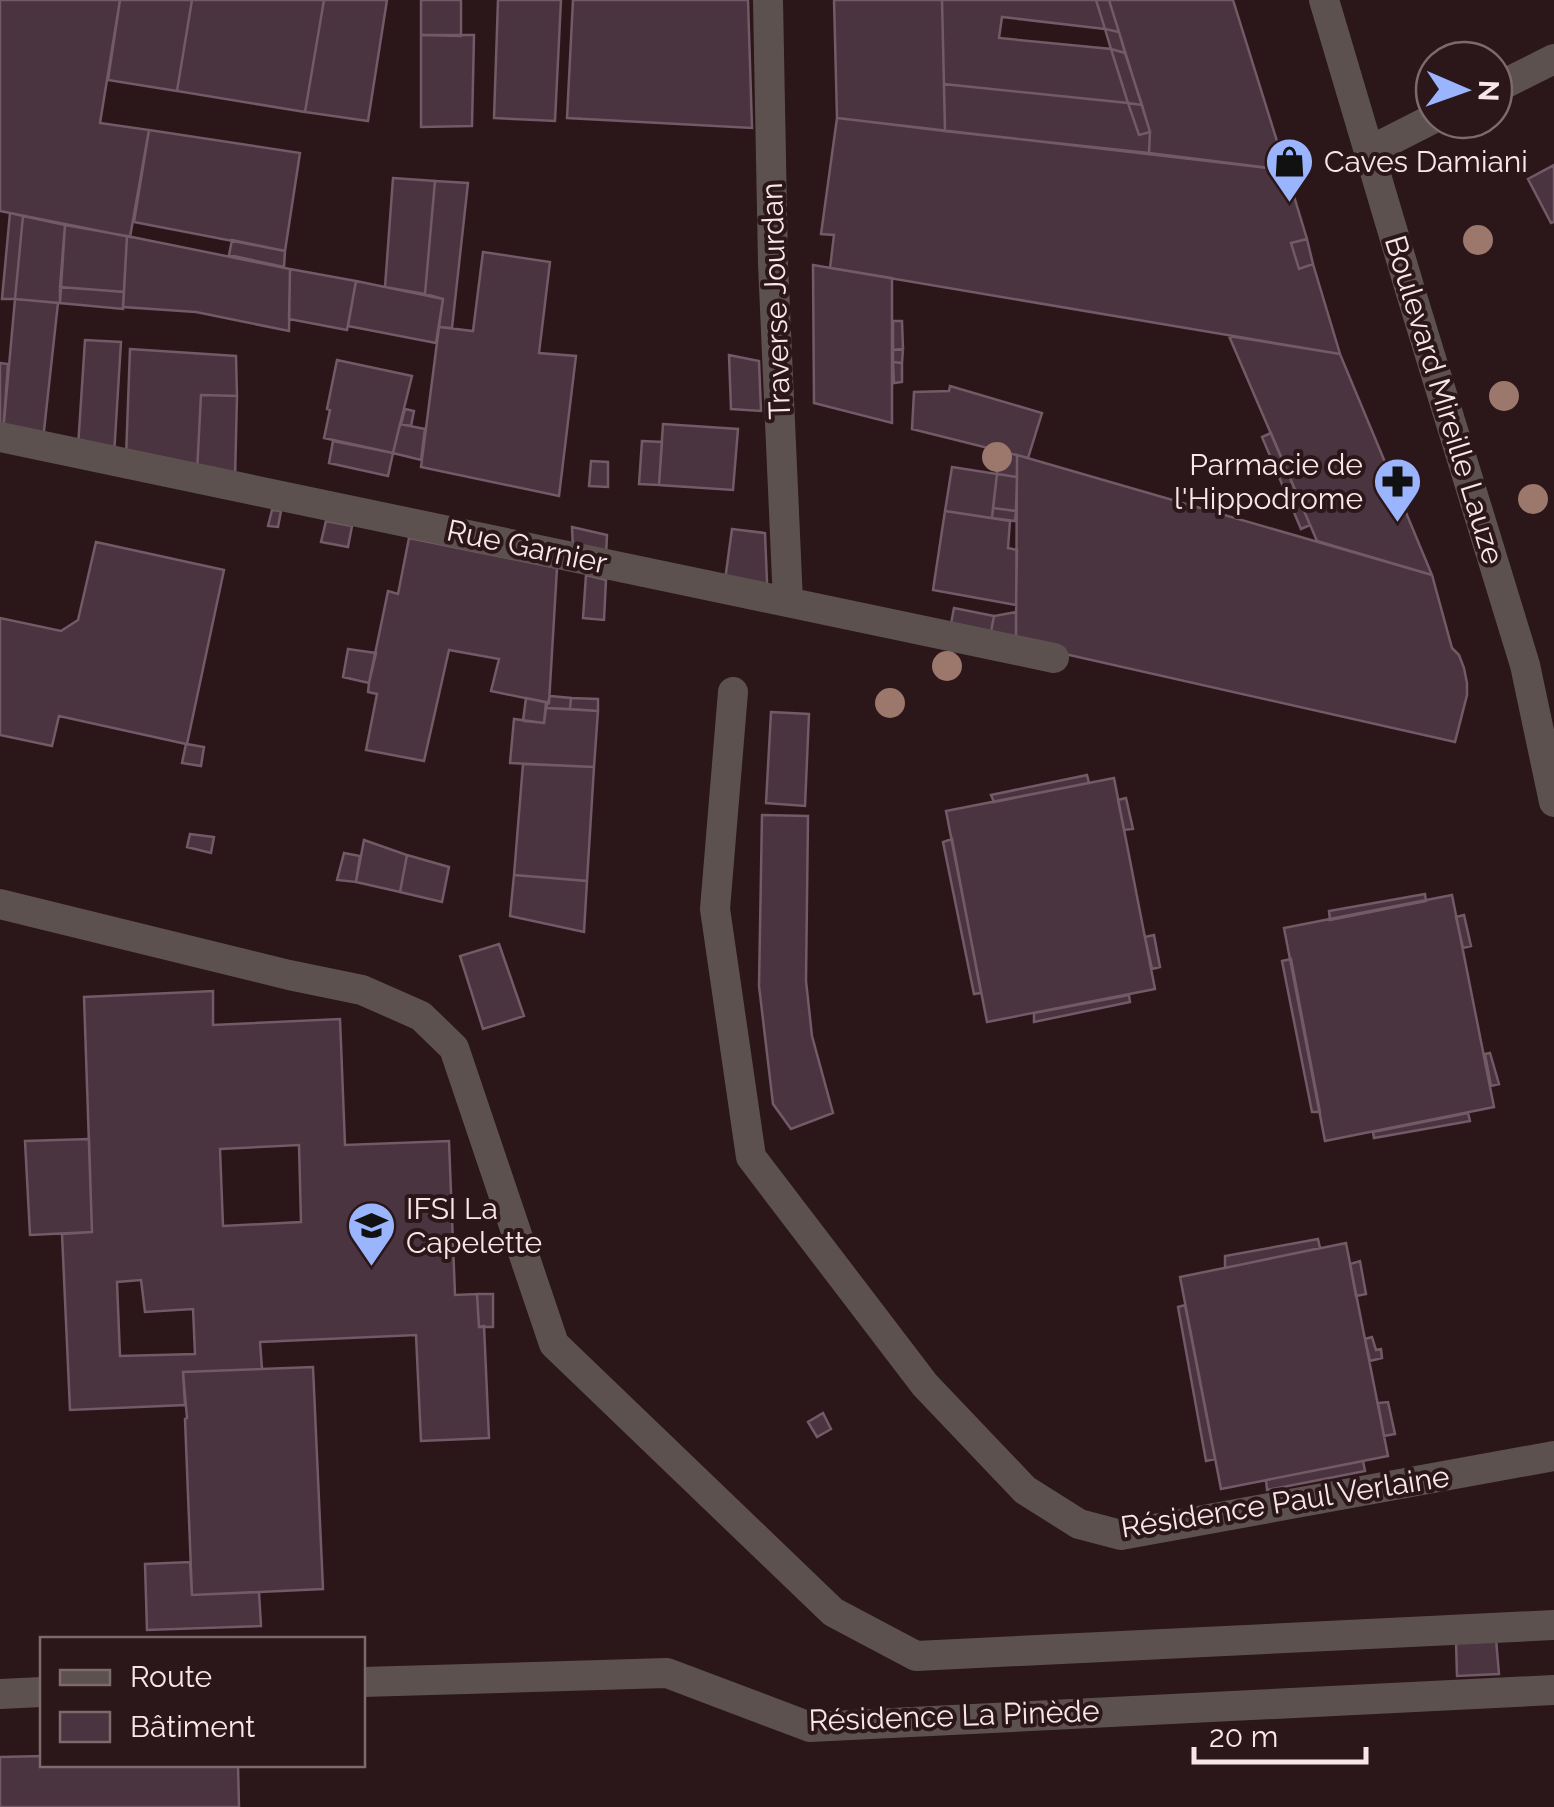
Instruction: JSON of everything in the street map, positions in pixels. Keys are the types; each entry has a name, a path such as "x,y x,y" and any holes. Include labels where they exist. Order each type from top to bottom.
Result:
{"street":[{"name":"Traverse Jourdan","path":"768,0 788,602"},
{"name":"Boulevard Mireille Lauze","path":"1324,0 1525,665 1554,802"},
{"path":"1514,79 1554,59"},
{"path":"1370,150 1414,128"},
{"name":"Rue Garnier","path":"0,437 1054,658"},
{"name":"Résidence Paul Verlaine","path":"732,692 715,909 751,1157 925,1385 1025,1490 1078,1524 1120,1535 1554,1456"},
{"path":"0,904 362,990 421,1016 454,1048 554,1344 834,1612 916,1656 1554,1624"},
{"name":"Résidence La Pinède","path":"365,1682 668,1673 810,1726 1554,1690"},
{"path":"0,1694 40,1692"}],"building":[{"path":"0,0 120,0 100,123 149,130 130,237 0,211"},
{"path":"120,0 192,0 177,91 108,80"},
{"path":"192,0 324,0 305,112 177,91"},
{"path":"324,0 387,0 368,121 305,112"},
{"path":"421,0 461,0 461,36 421,35"},
{"path":"498,0 561,0 555,121 494,118"},
{"path":"573,0 748,0 752,128 567,118"},
{"path":"834,0 942,0 945,131 837,118"},
{"path":"942,0 1096,0 1105,29 1002,17 999,38 1111,49 1128,103 944,84"},
{"path":"1096,0 1109,0 1119,32 1105,29"},
{"path":"1109,0 1233,0 1286,170 1149,153 1150,132"},
{"path":"1105,29 1119,32 1125,53 1111,49"},
{"path":"421,35 474,35 472,126 421,127"},
{"path":"1111,49 1125,53 1142,105 1128,103"},
{"path":"944,84 1128,103 1139,135 1150,132 1149,153 945,131"},
{"path":"1128,103 1142,105 1150,132 1139,135"},
{"path":"837,118 1286,170 1307,239 1291,243 1299,269 1313,264 1340,354 830,268 834,235 821,234"},
{"path":"149,130 300,153 285,251 134,222"},
{"path":"1554,165 1554,222 1551,223 1528,179"},
{"path":"393,178 435,181 425,294 385,287"},
{"path":"435,181 468,183 452,328 439,327 443,299 425,294"},
{"path":"10,213 23,216 15,299 2,299"},
{"path":"23,216 65,225 60,303 15,299"},
{"path":"65,225 127,236 124,292 60,287"},
{"path":"127,236 290,269 289,331 196,312 123,307"},
{"path":"1307,239 1313,264 1299,269 1291,243"},
{"path":"232,240 285,251 284,267 229,255"},
{"path":"483,252 550,262 539,353 576,356 559,496 421,467 439,327 473,331"},
{"path":"813,265 892,278 892,423 814,403"},
{"path":"290,269 356,281 347,330 289,319"},
{"path":"356,281 443,299 436,343 348,326"},
{"path":"60,287 124,292 123,309 60,303"},
{"path":"15,299 58,303 43,440 3,433"},
{"path":"893,321 902,321 903,349 893,350"},
{"path":"1229,336 1340,354 1432,575 1317,541"},
{"path":"85,340 121,342 114,455 78,447"},
{"path":"130,349 236,356 237,396 201,395 197,472 126,457"},
{"path":"903,349 902,363 893,362 893,350"},
{"path":"729,355 759,361 761,411 731,409"},
{"path":"337,360 412,376 393,453 324,438"},
{"path":"893,362 902,363 902,382 894,383"},
{"path":"0,363 8,364 3,433 0,432"},
{"path":"950,386 1042,413 1028,458 912,429 914,392 949,391"},
{"path":"201,395 237,396 235,479 197,472"},
{"path":"405,409 414,411 411,426 401,424"},
{"path":"400,424 425,429 421,460 393,453"},
{"path":"663,424 738,429 733,490 659,485"},
{"path":"1271,433 1310,525 1301,529 1262,437"},
{"path":"333,441 393,453 388,476 329,463"},
{"path":"642,441 662,442 659,485 639,484"},
{"path":"998,451 1017,455 1017,477 997,474"},
{"path":"1017,455 1432,575 1452,648 1459,655 1467,683 1455,742 1016,643"},
{"path":"591,461 608,462 608,487 589,486"},
{"path":"952,467 997,474 992,518 945,511"},
{"path":"997,474 1017,477 1016,511 993,508"},
{"path":"993,508 1016,511 1015,521 992,518"},
{"path":"272,510 281,511 278,527 268,526"},
{"path":"945,511 1010,521 1008,548 1017,550 1016,605 933,590"},
{"path":"326,521 352,526 348,547 321,542"},
{"path":"572,527 607,535 606,556 573,549"},
{"path":"732,529 765,533 764,587 725,580"},
{"path":"409,538 557,568 549,703 491,691 499,659 449,650 424,761 366,750 377,694 368,692 369,683 388,591 398,594"},
{"path":"96,542 224,570 187,744 204,747 201,766 182,763 186,744 59,716 52,746 0,735 0,618 61,631 78,620"},
{"path":"586,575 606,580 604,620 583,618"},
{"path":"954,608 994,616 990,637 950,629"},
{"path":"1016,612 1016,643 990,637 994,616"},
{"path":"348,649 376,653 369,683 343,677"},
{"path":"550,696 571,698 570,709 546,708"},
{"path":"526,698 546,702 544,723 523,721"},
{"path":"571,698 598,699 598,711 570,709"},
{"path":"546,708 598,711 594,767 510,763 514,719 544,723"},
{"path":"771,712 809,714 805,806 766,803"},
{"path":"523,764 594,767 587,881 514,875"},
{"path":"1087,775 1089,783 994,802 991,795"},
{"path":"1114,778 1155,989 987,1022 946,811"},
{"path":"1126,798 1133,829 1124,830 1118,800"},
{"path":"762,815 808,816 806,981 812,1036 833,1113 791,1129 773,1104 759,986"},
{"path":"190,834 214,837 211,853 187,847"},
{"path":"952,839 981,993 974,994 943,842"},
{"path":"364,840 407,855 400,892 356,882"},
{"path":"344,853 360,856 356,882 337,880"},
{"path":"407,855 449,867 442,902 400,892"},
{"path":"514,875 587,881 584,932 510,916"},
{"path":"1425,894 1426,901 1330,920 1329,911"},
{"path":"1452,895 1494,1107 1325,1141 1284,928"},
{"path":"1464,915 1471,946 1463,948 1456,917"},
{"path":"1154,935 1160,967 1152,969 1145,937"},
{"path":"499,944 524,1016 483,1029 460,956"},
{"path":"1291,959 1320,1112 1312,1112 1282,961"},
{"path":"213,991 213,1025 340,1019 345,1145 449,1141 455,1295 477,1294 479,1327 484,1326 489,1438 421,1441 416,1335 260,1342 262,1369 183,1372 185,1405 70,1410 62,1234 92,1232 84,997","holes":["299,1145 301,1222 223,1226 220,1149","141,1280 145,1312 193,1309 195,1354 120,1356 117,1282"]},
{"path":"1129,995 1130,1002 1034,1022 1034,1013"},
{"path":"1490,1053 1499,1084 1491,1086 1485,1054"},
{"path":"1468,1113 1470,1121 1374,1138 1373,1132"},
{"path":"89,1139 92,1232 30,1235 25,1141"},
{"path":"1318,1239 1320,1248 1225,1268 1225,1256"},
{"path":"1346,1243 1388,1456 1221,1489 1180,1277"},
{"path":"1360,1261 1366,1294 1356,1296 1350,1264"},
{"path":"477,1294 493,1294 493,1327 479,1327"},
{"path":"1185,1305 1215,1459 1206,1461 1178,1307"},
{"path":"1372,1337 1382,1358 1370,1361 1365,1339"},
{"path":"313,1367 323,1589 192,1595 183,1372"},
{"path":"1388,1402 1395,1434 1384,1436 1378,1403"},
{"path":"823,1413 831,1429 817,1437 808,1422"},
{"path":"1363,1461 1365,1471 1267,1490 1266,1480"},
{"path":"190,1562 192,1595 259,1592 261,1626 147,1630 145,1564"},
{"path":"1496,1639 1499,1674 1457,1676 1456,1641"},
{"path":"40,1756 40,1767 238,1767 239,1807 0,1807 0,1757"}],"place":[{"name":"Caves Damiani","path":"1289,204"},
{"name":"Parmacie de l'Hippodrome","path":"1398,524"},
{"name":"IFSI La Capelette","path":"371,1268"}]}
